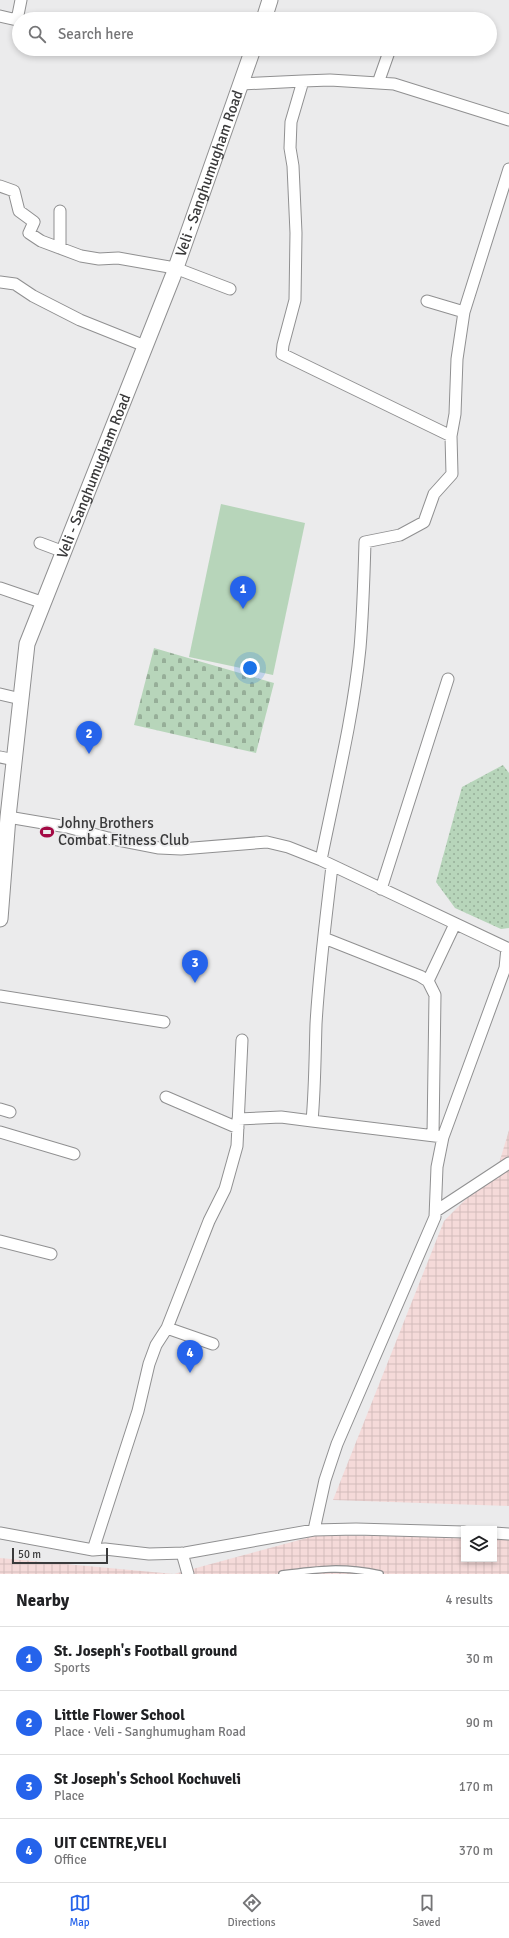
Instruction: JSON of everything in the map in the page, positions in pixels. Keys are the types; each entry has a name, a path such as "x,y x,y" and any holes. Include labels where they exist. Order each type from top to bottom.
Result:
{"main road":[{"path":"266,12 270,0"},
{"name":"Veli - Sanghumugham Road","path":"0,919 8,817 28,644 175,268 251,56"}],"street":[{"path":"19,12 21,0"},
{"path":"0,16 12,19"},
{"path":"378,83 388,56"},
{"path":"241,84 330,80 394,84 509,120"},
{"path":"303,81 291,122 290,148 293,166 296,233 295,300 282,346 282,354 451,436"},
{"path":"320,860 351,709 360,649 365,542 400,535 424,522 434,494 452,474 451,436 456,414 457,359 464,312 509,169"},
{"path":"0,186 14,191 19,211 34,222 29,233 41,241 81,256 118,258 175,268 230,289"},
{"path":"60,211 60,248"},
{"path":"0,282 15,284 33,296 80,320 145,346"},
{"path":"427,301 464,312"},
{"path":"40,543 64,552"},
{"path":"0,588 44,603"},
{"path":"381,888 448,679"},
{"path":"0,694 21,699"},
{"path":"0,756 15,760"},
{"path":"8,817 67,827 108,838 159,848 181,849 267,842 288,847 381,888 508,949 505,968 438,1136"},
{"path":"312,1121 316,1086 316,1022 324,938 324,920 332,866"},
{"path":"428,981 455,924"},
{"path":"314,1530 325,1480 337,1444 435,1217 438,1136 435,995 428,981 324,938"},
{"path":"0,996 164,1022"},
{"path":"93,1550 138,1411 149,1364 156,1345 167,1328 209,1221 225,1189 238,1146 242,1040"},
{"path":"166,1097 238,1123 280,1117 438,1136"},
{"path":"0,1132 74,1154"},
{"path":"436,1211 509,1163"},
{"path":"0,1241 51,1254"},
{"path":"167,1328 213,1344"},
{"path":"0,1533 65,1543 93,1550 105,1549 149,1554 182,1553 314,1530 356,1529 461,1532"},
{"path":"497,1533 509,1534"},
{"path":"182,1553 188,1574"}],"lane":[{"path":"282,1574 327,1568 359,1570 380,1574"}],"shaded area":[{"path":"509,1130 509,1506 333,1500 444,1221 498,1167"},
{"path":"318,1535 461,1537 461,1562 497,1562 497,1538 509,1538 509,1574 174,1574"},
{"path":"0,1558 174,1574 0,1574"}],"green space":[{"path":"221,504 305,523 273,675 189,657"},
{"path":"154,648 274,683 256,753 134,725"},
{"path":"503,765 509,773 509,928 501,929 455,908 436,882 462,787"}],"place":[{"name":"St. Joseph's Football ground","path":"243,609"},
{"name":"Little Flower School","path":"89,754"},
{"name":"Johny Brothers Combat Fitness Club","path":"47,832"},
{"name":"St Joseph's School Kochuveli","path":"195,983"},
{"name":"UIT CENTRE,VELI","path":"190,1373"}]}
